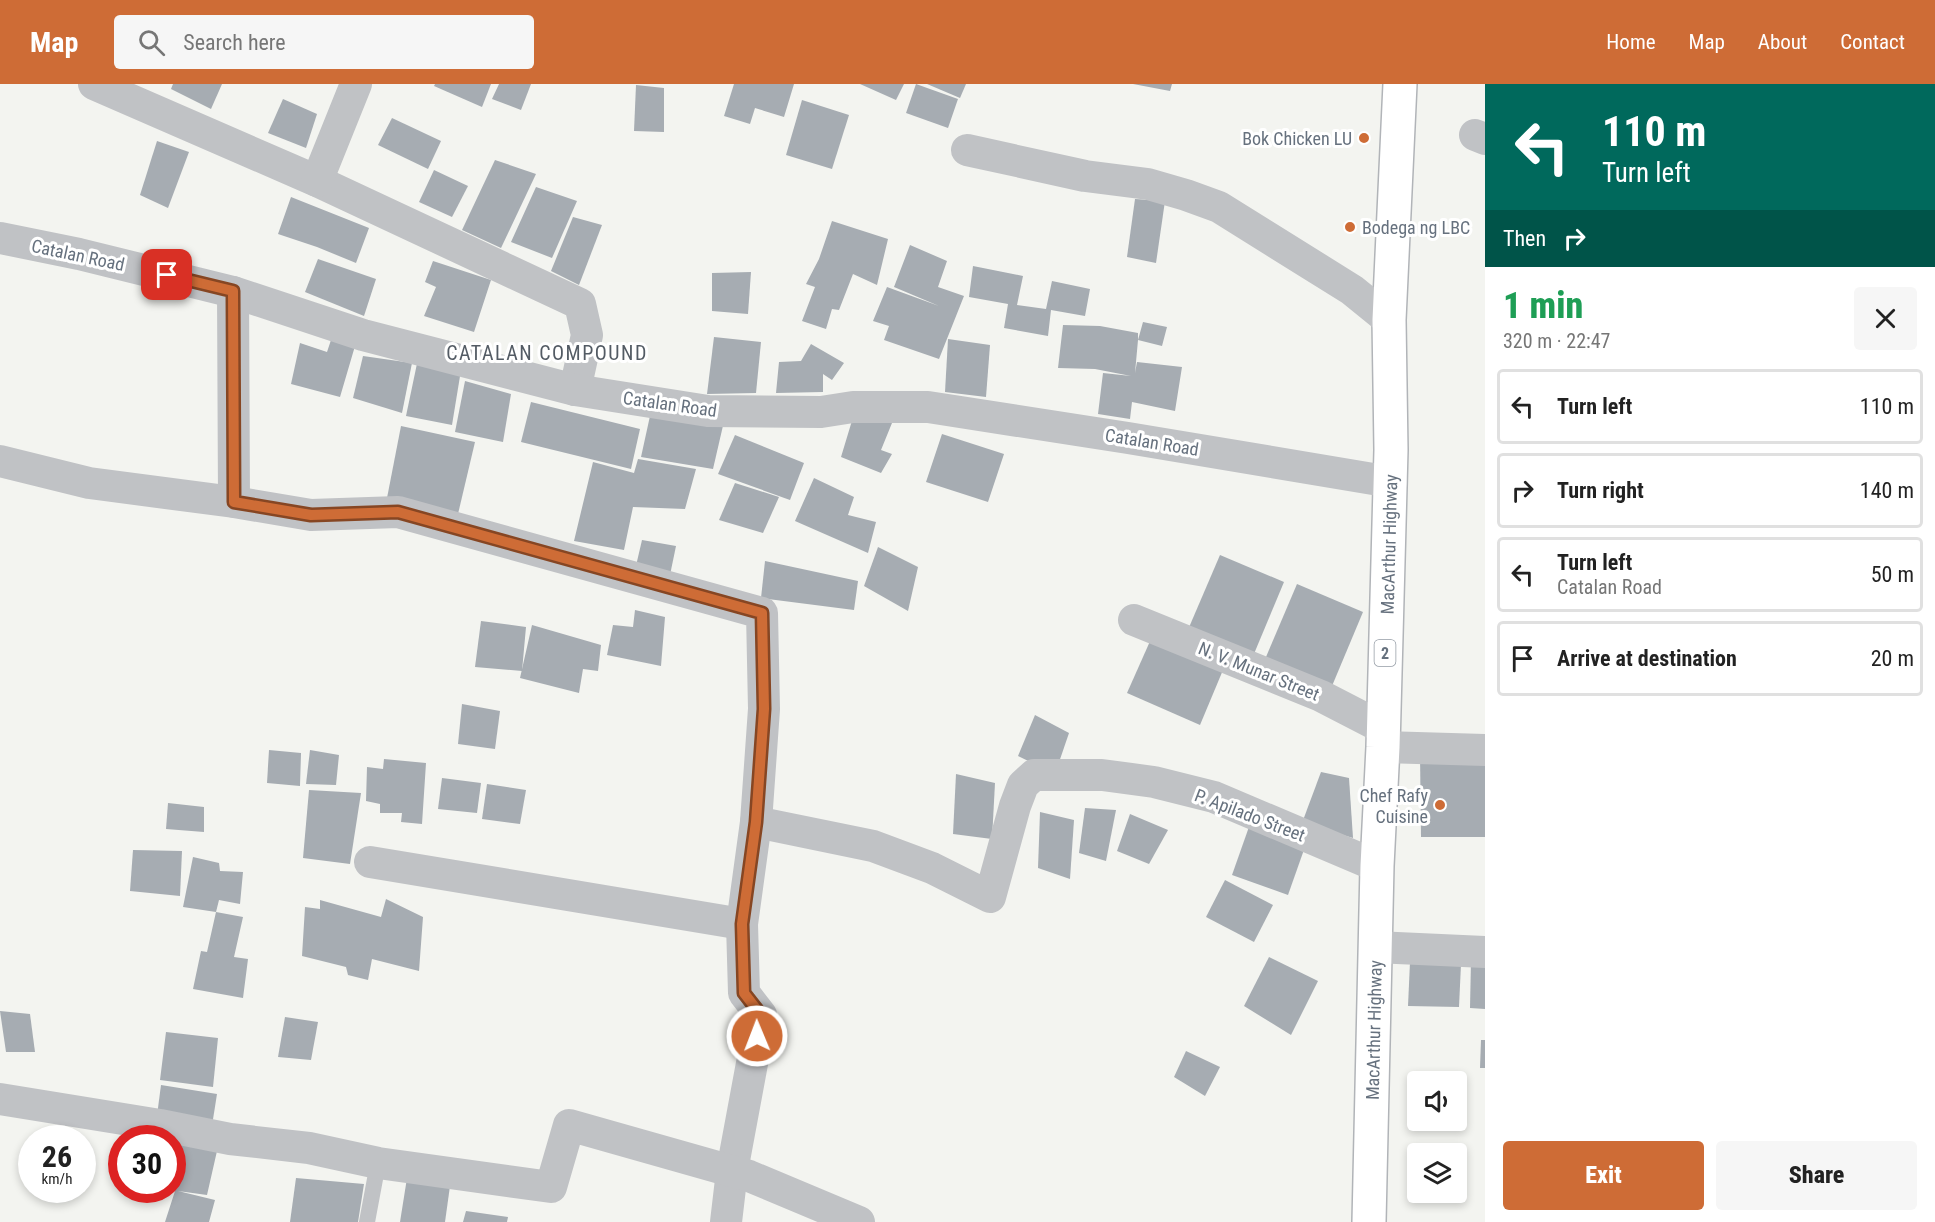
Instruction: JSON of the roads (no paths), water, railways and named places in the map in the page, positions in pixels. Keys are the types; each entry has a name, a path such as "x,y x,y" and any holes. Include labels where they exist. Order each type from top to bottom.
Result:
{"main road":[{"name":"MacArthur Highway","path":"1369,1222 1377,866 1390,482 1389,320 1401,84"}],"street":[{"path":"94,84 317,181 580,304 587,335 575,390"},
{"path":"317,181 356,84"},
{"path":"967,150 1085,176 1148,184 1219,207 1352,290 1389,320"},
{"name":"Catalan Road","path":"0,238 79,254 233,291 363,335 575,390 708,411 821,412 854,407 928,406 1390,482"},
{"path":"233,291 234,502"},
{"path":"0,461 89,483 234,502 311,515 398,512 762,613 764,709 756,822 742,924 744,993 761,1015 732,1171 726,1222"},
{"name":"N. V. Munar Street","path":"1134,620 1321,696 1383,737"},
{"path":"1383,737 1485,750"},
{"name":"P. Apilado Street","path":"756,822 873,846 932,868 990,897 1023,785 1034,775 1102,775 1155,782 1214,797 1377,866"},
{"path":"370,862 742,924"},
{"path":"1375,947 1485,952"},
{"path":"0,1099 230,1139 309,1148 378,1163 551,1187 569,1125 749,1176 859,1222"}],"lane":[{"path":"367,1222 378,1163"}],"place":[{"name":"Bok Chicken LU","path":"1364,138"},
{"name":"Bodega ng LBC","path":"1350,227"},
{"name":"Chef Rafy Cuisine","path":"1440,805"}],"district":[{"name":"CATALAN COMPOUND","path":"547,353"}]}
